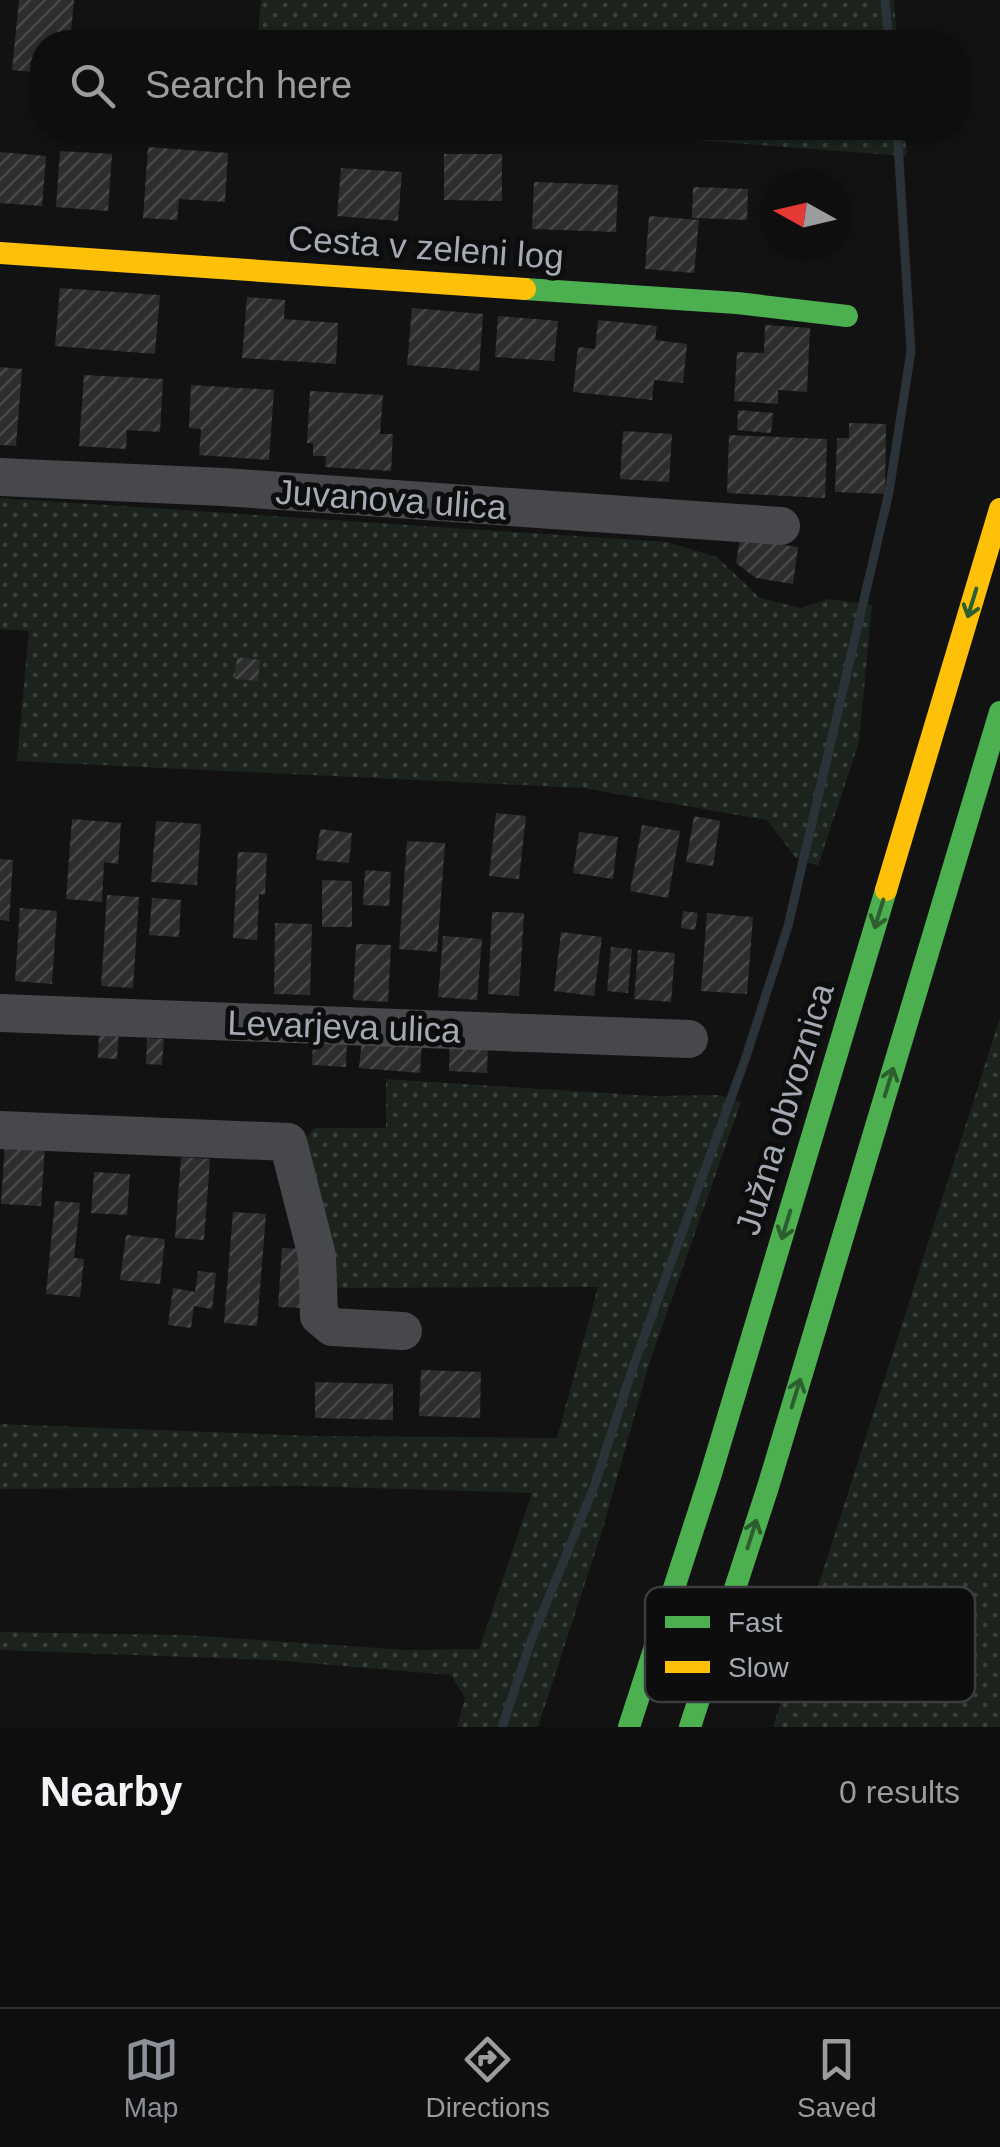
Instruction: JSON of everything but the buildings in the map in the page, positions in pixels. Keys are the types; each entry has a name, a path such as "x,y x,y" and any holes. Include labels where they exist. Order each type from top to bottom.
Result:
{"main road":[{"name":"Cesta v zeleni log","path":"0,253 717,302 847,316"},
{"name":"Južna obvoznica","path":"674,1587 1000,509"},
{"path":"735,1587 1000,712"},
{"name":"Južna obvoznica","path":"628,1727 645,1675"},
{"path":"690,1727 698,1702"}],"street":[{"name":"Juvanova ulica","path":"0,477 223,487 782,526"},
{"name":"Levarjeva ulica","path":"0,1013 689,1039"},
{"path":"0,1130 288,1142 317,1256 320,1316 332,1327 404,1332"}],"shaded area":[{"path":"261,0 894,0 896,30 258,30"},
{"path":"693,140 905,140 907,156"},
{"path":"0,498 667,542 717,557 760,598 801,608 828,599 872,605 859,742 818,866 796,858 767,820 583,788 17,761 29,631 0,629"},
{"path":"1000,1018 1000,1727 773,1727 781,1702 975,1702 975,1587 818,1587"},
{"path":"386,1079 652,1096 719,1095 741,1102 649,1364 603,1528 538,1727 457,1727 465,1698 451,1675 272,1660 0,1650 0,1632 185,1635 408,1650 479,1649 532,1493 300,1486 0,1489 0,1424 312,1436 557,1438 598,1287 324,1288 306,1139 314,1128 386,1128"}],"waterway":[{"path":"885,0 888,30"},
{"path":"502,1727 531,1641 594,1487 632,1370 746,1057 788,926 889,492 911,351 898,140"}],"traffic: fast":[{"path":"525,289 737,303 847,316"},
{"path":"736,1587 1000,712"},
{"path":"674,1587 886,890"},
{"path":"629,1727 645,1678"},
{"path":"690,1727 698,1702"}],"traffic: slow":[{"path":"0,253 525,289"},
{"path":"886,890 1000,509"}]}
